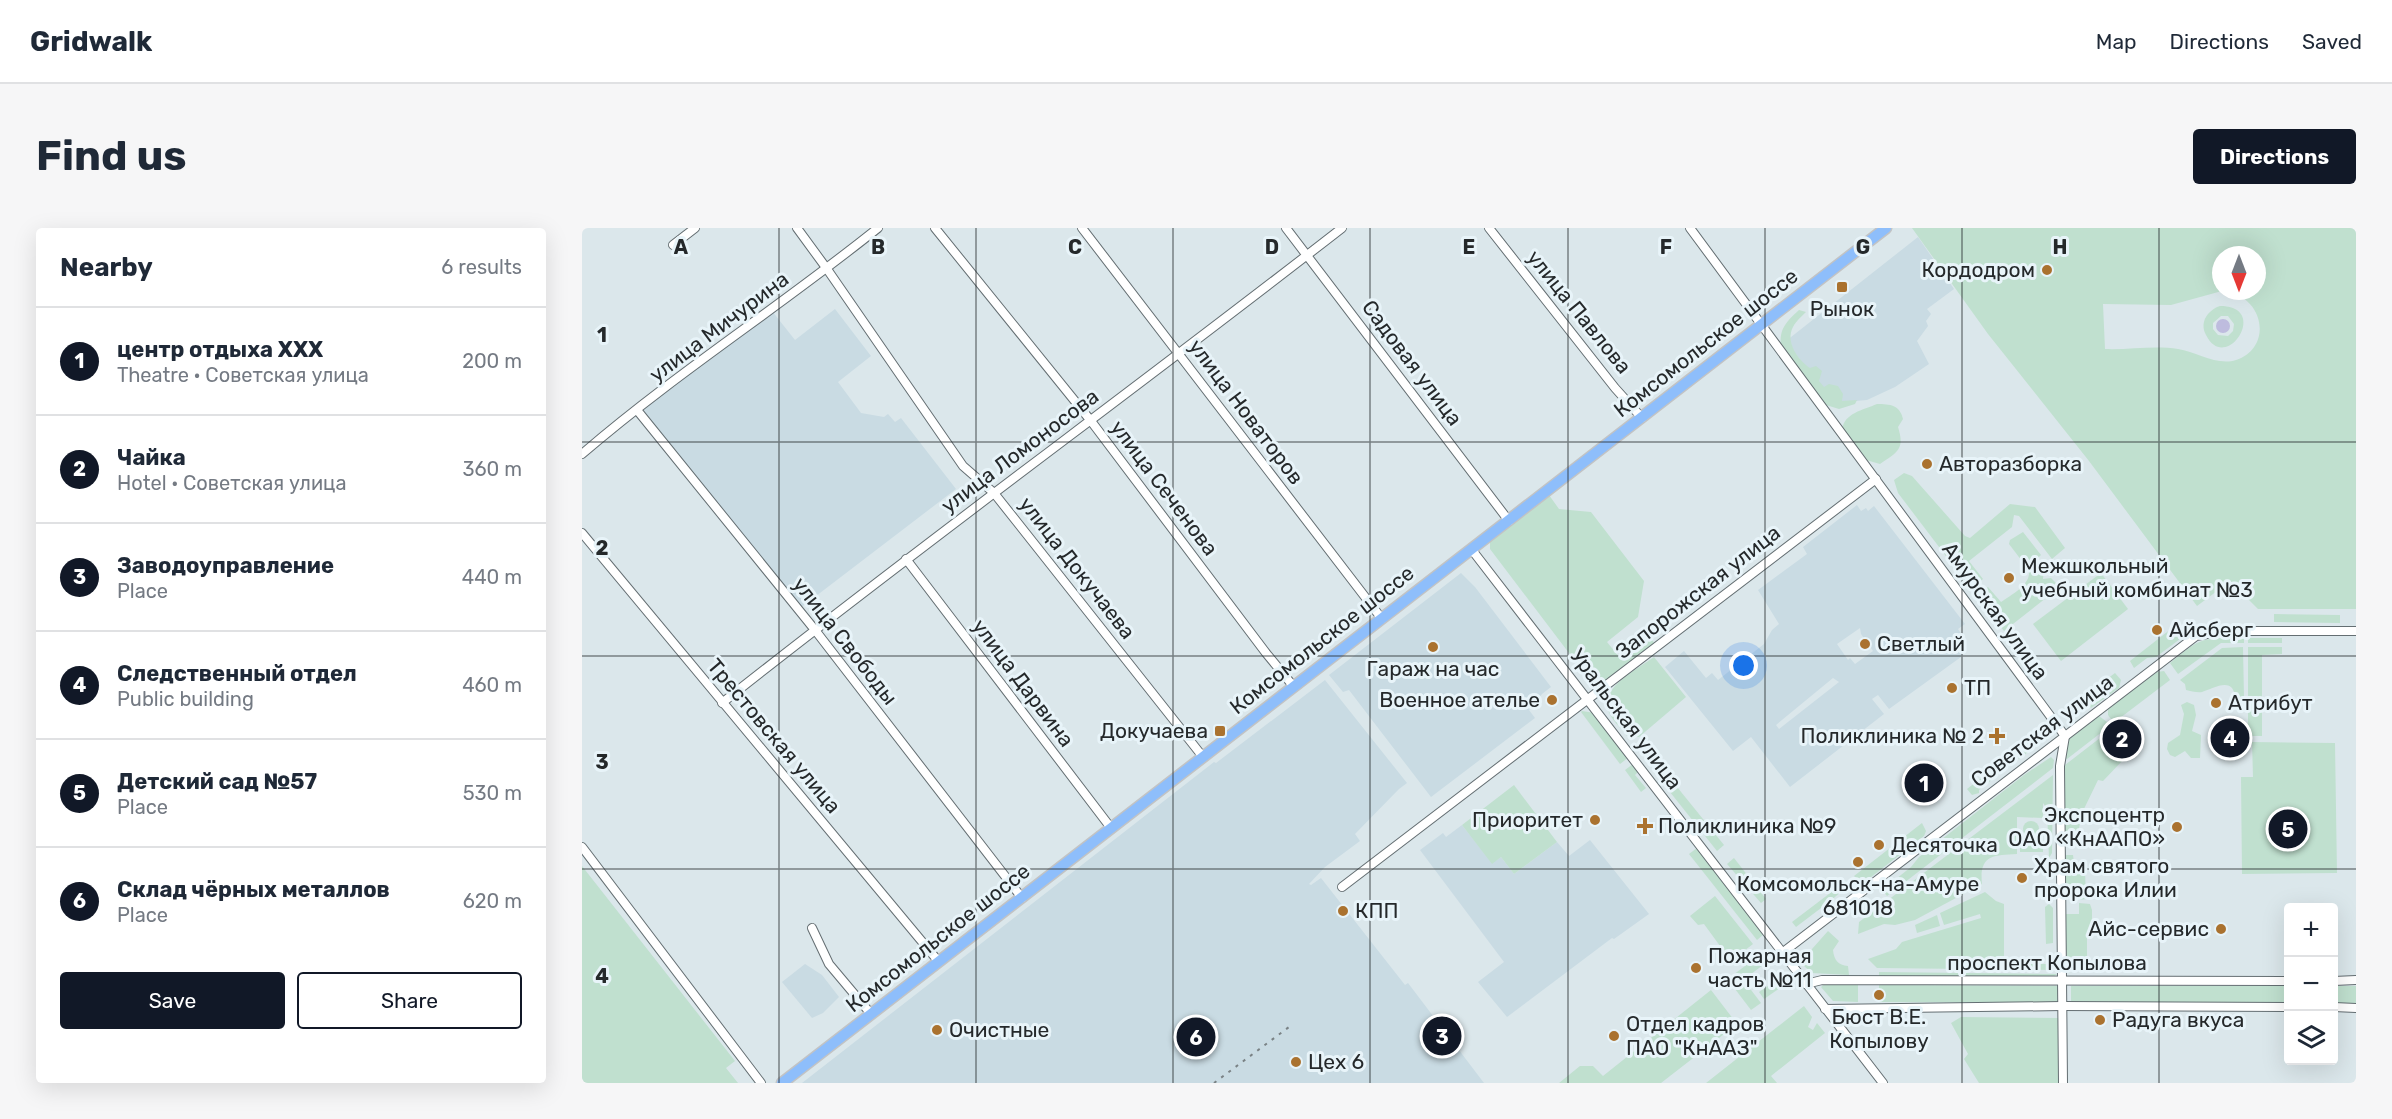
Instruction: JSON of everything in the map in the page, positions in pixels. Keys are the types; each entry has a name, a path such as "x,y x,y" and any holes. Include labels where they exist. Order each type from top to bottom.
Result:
{"main road":[{"name":"Комсомольское шоссе","path":"782,1083 1886,228"}],"street":[{"path":"673,245 695,228"},
{"name":"улица Докучаева","path":"797,228 828,269 963,466 994,493 1203,757"},
{"name":"улица Мичурина","path":"582,454 637,410 828,269 878,228"},
{"name":"улица Сеченова","path":"935,228 1090,421 1294,687"},
{"name":"улица Новаторов","path":"1082,228 1382,619"},
{"name":"Садовая улица","path":"1286,228 1509,520"},
{"name":"улица Ломоносова","path":"722,703 906,559 1342,228"},
{"name":"улица Павлова","path":"1489,228 1615,388 1642,418"},
{"name":"Амурская улица","path":"1690,228 2065,736"},
{"name":"улица Свободы","path":"637,410 815,630 1022,898"},
{"name":"Запорожская улица","path":"1342,887 1876,479"},
{"name":"Трестовская улица","path":"582,532 939,962"},
{"name":"Уральская улица","path":"1472,550 1883,1083"},
{"name":"улица Дарвина","path":"906,559 1111,828"},
{"name":"Советская улица","path":"1782,953 2196,636 2223,631 2356,631"},
{"path":"2063,1083 2060,766 2065,736"},
{"path":"582,847 761,1083"},
{"path":"812,928 829,964 871,1014"},
{"name":"проспект Копылова","path":"1806,984 1822,980 2284,981"},
{"path":"2338,981 2356,980"},
{"name":"проспект Копылова","path":"1825,1009 2062,1006 2284,1007"},
{"path":"2338,1007 2356,1008"}],"shaded area":[{"path":"1918,237 1954,289 1927,309 1931,314 1926,321 1928,326 1917,341 1929,364 1895,387 1867,400 1833,403 1786,341"},
{"path":"835,309 871,356 838,382 861,413 884,417 888,414 895,422 901,418 956,489 799,609 642,410 772,311 795,340"},
{"path":"1857,505 1861,511 1866,508 1868,511 1874,506 1965,624 1958,629 1962,635 1961,657 1889,709 1878,695 1872,699 1884,714 1790,787 1751,737 1733,751 1665,667 1684,651 1706,678 1712,673 1718,680 1764,644 1772,630 1779,624 1758,590 1807,554 1803,547","holes":["1860,628 1861,634 1873,651 1855,664 1850,658 1848,660 1837,644","1833,678 1839,682 1779,729 1776,725"]},
{"path":"1461,573 1475,587 1551,687 1529,710 1535,718 1431,797 1349,690 1343,692 1329,675"},
{"path":"1325,680 1407,783 1355,834 1360,841 1325,867 1309,884 1321,878 1405,985 1408,983 1484,1083 802,1083 1214,762 1216,763"},
{"path":"1462,825 1492,863 1501,857 1514,874 1557,842 1569,856 1590,840 1649,914 1614,939 1612,938 1507,1017 1478,982 1504,962 1420,850 1443,833 1446,837"},
{"path":"805,964 822,975 839,997 823,1013 812,1018 782,982"}],"green space":[{"path":"1912,228 2356,228 2356,609 2258,609 2245,596 2217,591 2197,606 2089,461 1988,334","holes":["2212,246 2266,246 2266,300 2245,300 2259,322 2259,334 2256,344 2248,353 2236,360 2222,361 2169,348 2105,349 2103,304 2171,305 2212,294"]},
{"path":"2220,306 2235,309 2242,316 2243,326 2240,336 2233,343 2224,347 2214,345 2204,330 2206,317","holes":["2221,316 2228,316 2234,324 2233,331 2228,336 2218,335 2213,329 2213,323"]},
{"path":"1799,310 1806,312 1793,327 1791,333 1794,350 1810,368 1816,366 1822,371 1819,381 1824,387 1829,384 1838,386 1843,394 1842,401 1857,400 1855,404 1839,409 1826,405 1781,346 1784,326"},
{"path":"1877,404 1894,406 1900,411 1903,419 1898,427 1901,440 1898,449 1880,464 1866,460 1842,430 1850,416"},
{"path":"1904,473 1912,476 1965,536 1970,538 2010,504 2035,507 2065,548 2052,559 2019,516 2014,515 2012,527 1969,561 1983,579 1971,589 1898,493 1894,480"},
{"path":"1549,495 1559,509 1591,512 1644,581 1638,617 1607,642 1620,658 1649,636 1655,644 1597,690 1490,549 1490,539"},
{"path":"2023,532 2041,555 2029,566 2025,565 2009,544 2010,540"},
{"path":"2041,562 2044,567 2043,579 2051,578 2060,587 2004,631 1977,596 1988,587 2001,602 2024,585 2029,570"},
{"path":"2101,573 2128,609 2061,661 2033,624"},
{"path":"2274,614 2340,615 2340,623 2274,622"},
{"path":"2176,625 2184,636 2156,657 2147,658 2134,668 2130,661"},
{"path":"2244,638 2244,643 2221,643 2178,674 2170,663 2204,640"},
{"path":"2248,638 2282,638 2282,643 2248,643"},
{"path":"2243,647 2244,697 2235,696 2233,690 2226,685 2200,692 2186,690 2185,684 2180,680 2222,648"},
{"path":"2248,647 2282,647 2282,654 2262,655 2262,736 2245,736 2248,731"},
{"path":"1654,657 1686,697 1639,737 1628,737 1612,717 1607,701 1610,693 1622,679"},
{"path":"2164,671 2170,680 2116,721 2111,719 2108,709 2157,672"},
{"path":"2115,673 2121,680 2119,688 2091,708 2083,697"},
{"path":"2187,702 2194,705 2196,715 2192,731 2201,735 2200,758 2191,758 2185,751 2175,757 2170,755 2167,749 2168,743 2180,735 2184,714 2181,705"},
{"path":"1582,711 1595,713 1629,757 1620,764"},
{"path":"2099,716 2111,725 2067,759 2064,757 2068,740"},
{"path":"2045,728 2047,740 2043,740 2019,759 2014,752"},
{"path":"2113,728 2117,734 2109,733 2106,750 2124,753 2124,759 2103,781 2098,780 2082,813 2076,844 2064,840 2065,765"},
{"path":"2252,742 2335,743 2337,873 2242,874 2241,777 2253,777"},
{"path":"2051,757 2054,760 2053,768 1887,896 1882,890 1911,867 1919,857 2024,775"},
{"path":"2004,760 2009,766 1979,790 1979,793 1972,795 1967,789"},
{"path":"1633,764 1639,771 1635,775 1646,788 1641,792 1625,770"},
{"path":"2053,775 2052,853 2049,858 2047,809 2043,803 2043,818 2017,817 2017,854 2001,855 1985,862 1982,884 1915,920 1895,925 1884,924 1858,934 1859,922"},
{"path":"1673,782 1724,845 1717,851 1666,787"},
{"path":"1514,785 1557,842 1514,874 1501,857 1492,864 1462,825"},
{"path":"2031,821 2039,829 2031,837 2023,829"},
{"path":"1922,823 1926,831 1924,836 1866,881 1859,881 1854,876"},
{"path":"2020,840 2043,840 2043,852 2020,852"},
{"path":"1697,848 1764,934 1757,940 1689,854"},
{"path":"2066,855 2073,855 2075,870 2085,871 2086,899 2076,900 2075,894 2065,894"},
{"path":"1734,858 1766,899 1761,903 1727,864"},
{"path":"582,866 735,1061 726,1068 738,1083 582,1083"},
{"path":"1846,881 1850,886 1850,891 1842,891 1829,902 1828,908 1825,905 1796,927 1792,922"},
{"path":"1985,892 2004,904 2004,964 2047,964 2047,961 2057,961 2057,970 1877,968 1868,959 1896,949 1902,942 1981,918 1980,914 1944,925 1940,913"},
{"path":"1715,896 1753,944 1731,961 1704,924 1698,925 1690,916"},
{"path":"2079,903 2090,904 2092,910 2092,933 2087,934 2087,970 2065,969 2065,914 2079,914"},
{"path":"2049,904 2053,908 2053,943 2046,944 2045,907"},
{"path":"1937,915 1940,926 1917,933 1915,925"},
{"path":"1828,931 1839,941 1833,950 1834,957 1839,963 1848,966 1849,975 1812,973 1804,966 1804,958"},
{"path":"1757,957 1763,965 1735,986 1729,978"},
{"path":"1879,972 2057,974 2053,977 1879,976"},
{"path":"1775,981 1780,988 1764,999 1759,992"},
{"path":"1745,982 1761,1003 1751,1010 1735,989"},
{"path":"1825,984 1858,985 1858,1002 1833,1001 1821,987"},
{"path":"1879,985 2058,986 2058,1003 1879,1002"},
{"path":"2071,986 2284,986 2284,1003 2071,1002"},
{"path":"2338,986 2356,986 2356,1003 2338,1003"},
{"path":"1711,990 1737,1024 1661,1083 1559,1083 1580,1066 1593,1066 1603,1076"},
{"path":"1804,1006 1812,1017 1808,1027 1813,1030 1817,1023 1825,1033 1771,1076 1777,1083 1706,1083"},
{"path":"1961,1017 2060,1018 2061,1083 1979,1083 1964,1059 1968,1054 1951,1023"}],"water":[{"path":"2220,319 2226,319 2230,326 2226,333 2220,333 2216,329 2216,323"}],"railway":[{"path":"1214,1083 1289,1027"}],"place":[{"name":"Кордодром","path":"2047,270"},
{"name":"Рынок","path":"1842,287"},
{"name":"Авторазборка","path":"1927,464"},
{"name":"Межшкольный учебный комбинат №3","path":"2009,578"},
{"name":"Айсберг","path":"2157,630"},
{"name":"Светлый","path":"1865,644"},
{"name":"Гараж на час","path":"1433,647"},
{"name":"ТП","path":"1952,688"},
{"name":"Военное ателье","path":"1552,700"},
{"name":"Атрибут","path":"2216,703"},
{"name":"Докучаева","path":"1220,731"},
{"name":"Поликлиника № 2","path":"1997,736"},
{"name":"Следственный отдел","path":"2230,738"},
{"name":"Чайка","path":"2122,739"},
{"name":"центр отдыха ХХХ","path":"1924,783"},
{"name":"Приоритет","path":"1595,820"},
{"name":"Поликлиника №9","path":"1645,826"},
{"name":"Экспоцентр ОАО «КнААПО»","path":"2177,827"},
{"name":"Детский сад №57","path":"2288,829"},
{"name":"Десяточка","path":"1879,845"},
{"name":"Комсомольск-на-Амуре 681018","path":"1858,862"},
{"name":"Храм святого пророка Илии","path":"2022,878"},
{"name":"КПП","path":"1343,911"},
{"name":"Айс-сервис","path":"2221,929"},
{"name":"Пожарная часть №11","path":"1696,968"},
{"name":"Бюст В.Е. Копылову","path":"1879,995"},
{"name":"Радуга вкуса","path":"2100,1020"},
{"name":"Очистные","path":"937,1030"},
{"name":"Заводоуправление","path":"1442,1036"},
{"name":"Отдел кадров ПАО \"КнААЗ\"","path":"1614,1036"},
{"name":"Склад чёрных металлов","path":"1196,1037"},
{"name":"Цех 6","path":"1296,1062"}]}
